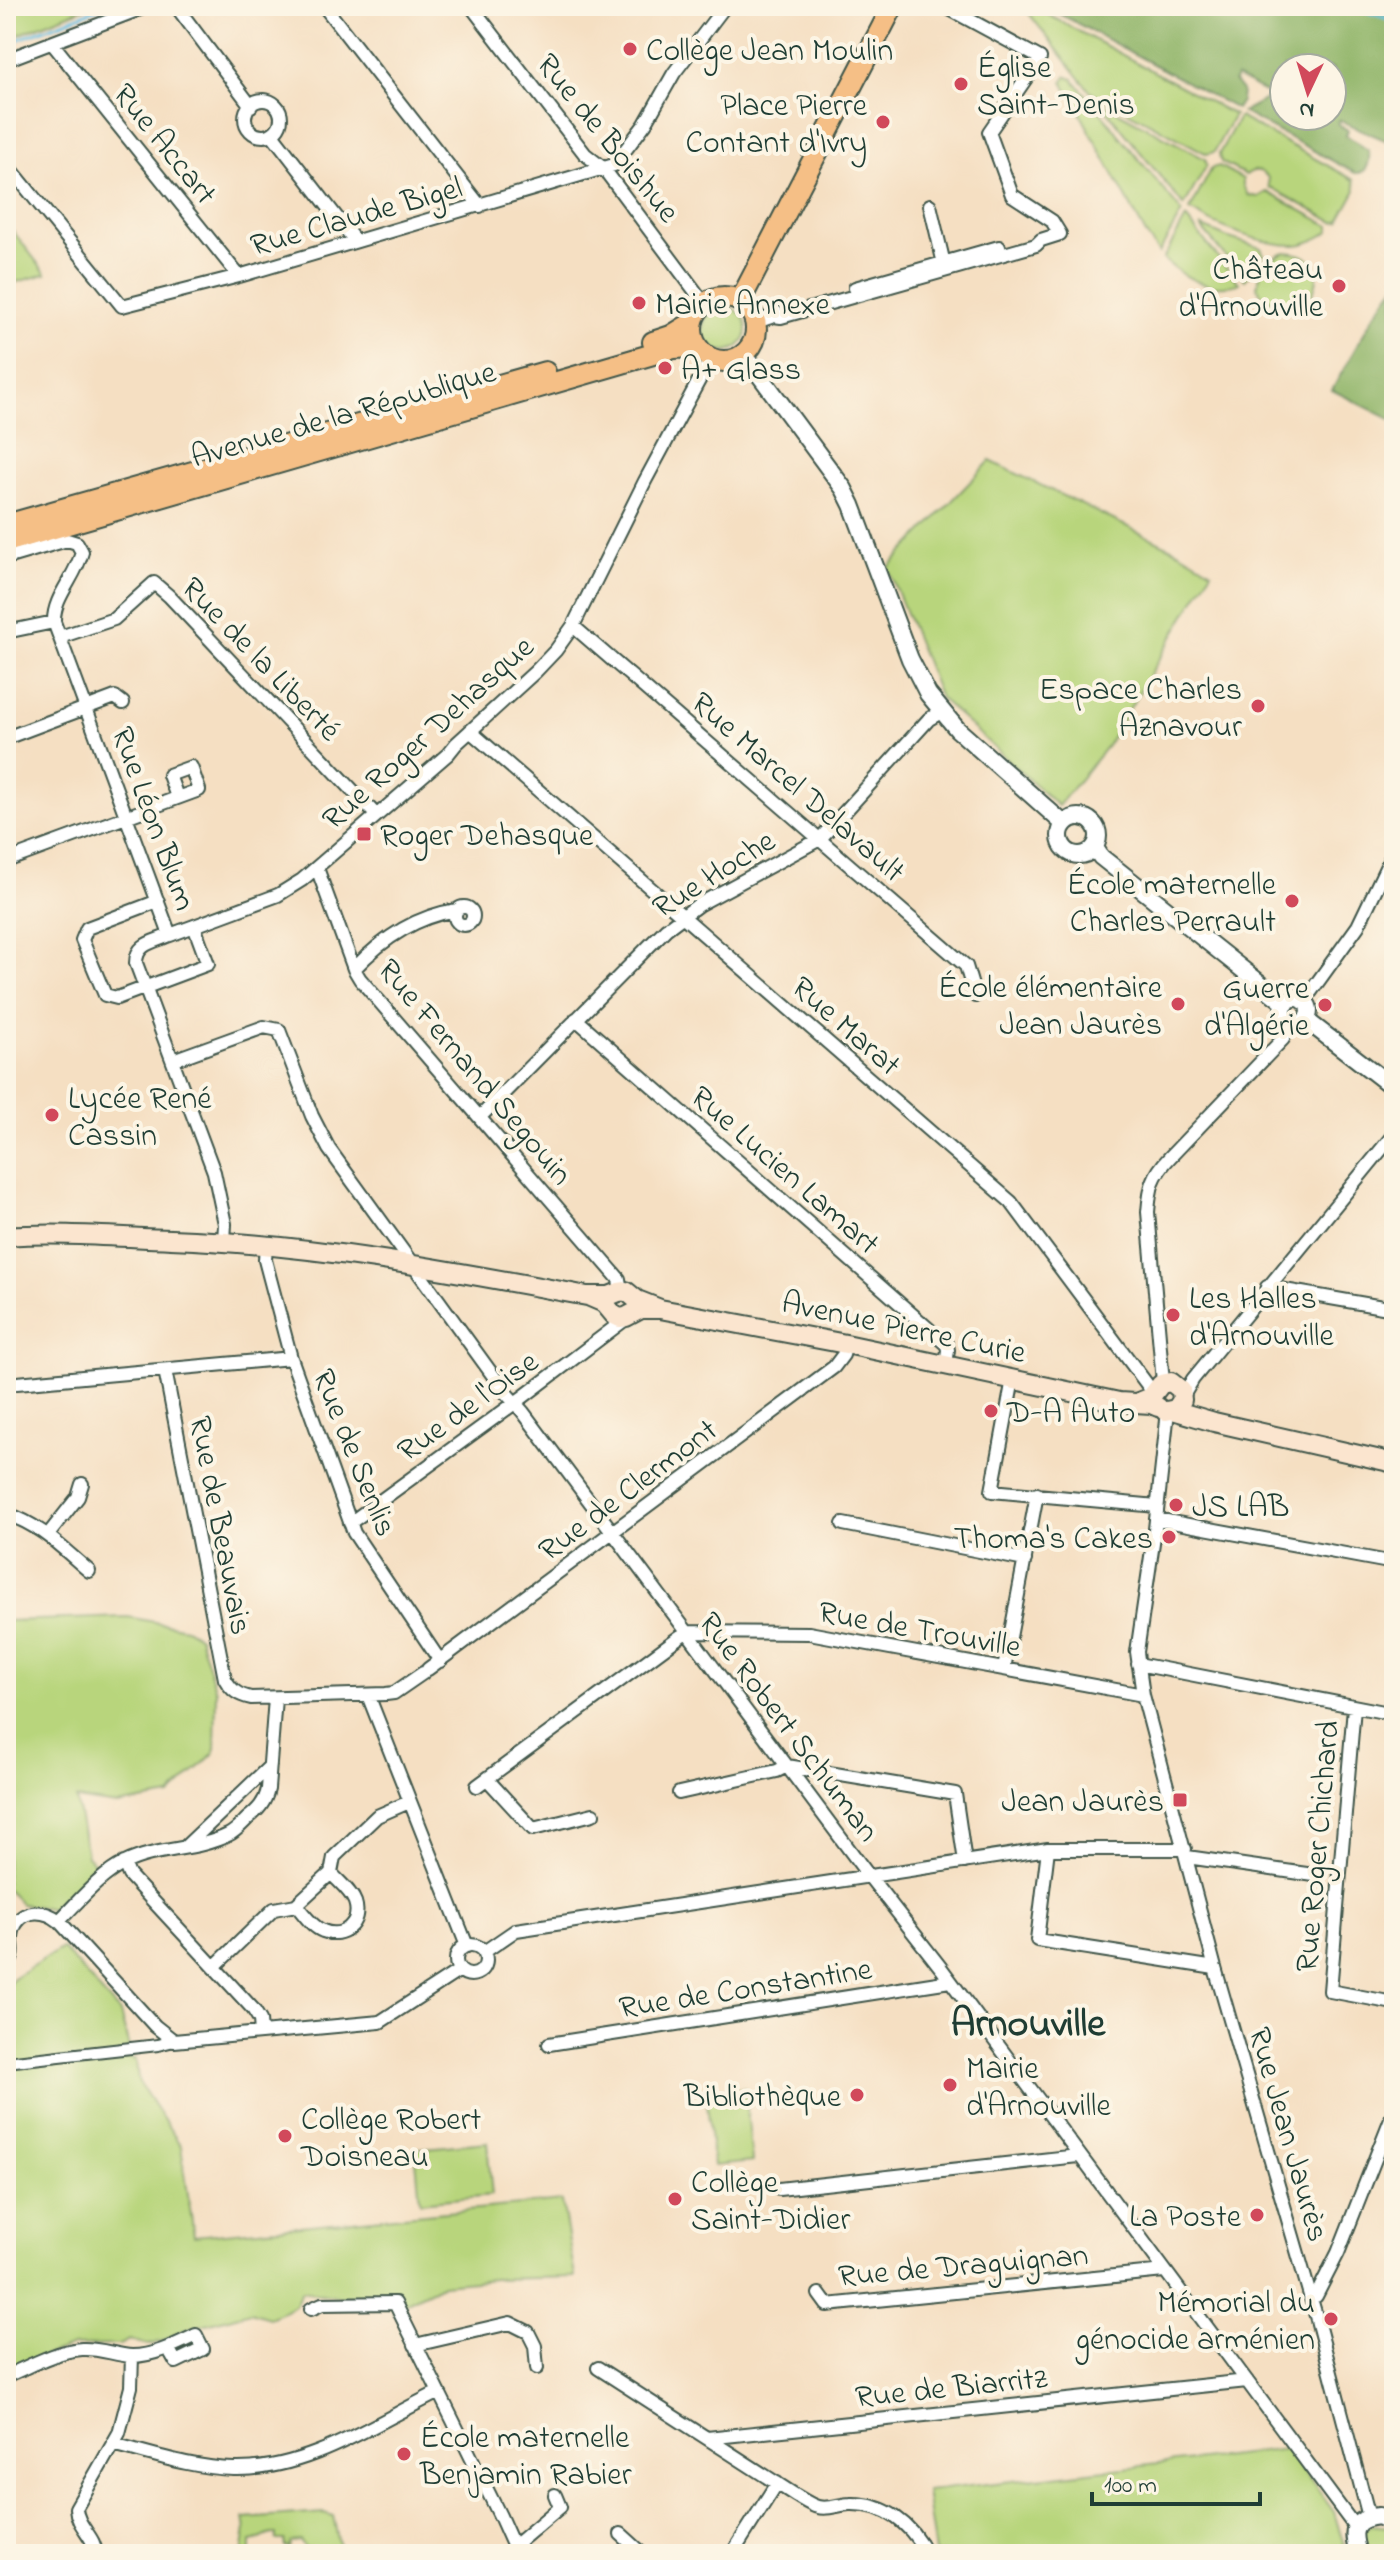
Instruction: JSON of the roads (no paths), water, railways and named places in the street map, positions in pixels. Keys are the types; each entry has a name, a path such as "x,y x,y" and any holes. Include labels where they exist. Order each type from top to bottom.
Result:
{"main road":[{"path":"740,301 893,6"},
{"path":"725,297 740,301 765,319 755,340 744,354 728,361 704,353 693,338 692,323 698,309 704,303 725,297"},
{"name":"Avenue de la République","path":"6,525 671,336 692,323"},
{"name":"Avenue de la République","path":"6,542 674,348 704,353"},
{"path":"6,1236 70,1234 170,1239"},
{"path":"6,1248 170,1239"},
{"name":"Avenue Pierre Curie","path":"170,1239 266,1245 410,1263 587,1296 621,1308 660,1309 846,1344 1113,1401 1164,1396"},
{"path":"1164,1396 1202,1419 1394,1463"}],"street":[{"path":"6,60 148,6"},
{"path":"176,6 251,106"},
{"path":"324,6 480,206"},
{"name":"Rue de Boishue","path":"471,6 585,154 604,169 704,303"},
{"path":"604,169 614,165 645,124 674,73 725,6"},
{"path":"765,319 781,317 945,266 1036,245 1041,240 1060,234 1052,221 1012,195 989,132 1040,58 944,6"},
{"name":"Rue Accart","path":"52,43 239,276"},
{"path":"268,101 278,108 280,125 272,134 261,136 251,131 246,122 251,106 268,101"},
{"path":"272,134 355,241"},
{"name":"Rue Claude Bigel","path":"6,163 122,306 239,276 604,169"},
{"path":"930,205 945,266"},
{"name":"Rue Roger Dehasque","path":"170,935 278,895 317,868 448,754 556,650 573,626 704,353"},
{"path":"744,354 848,497 919,680 957,729 1064,824"},
{"path":"6,558 67,540 77,543 82,552 80,562 53,610 54,622 6,632"},
{"name":"Rue de la Liberté","path":"60,637 114,619 154,583 376,815"},
{"name":"Rue Léon Blum","path":"54,622 170,935 141,947 136,963 214,1172 225,1224 224,1241"},
{"name":"Rue Marcel Delavault","path":"573,626 966,966 975,996"},
{"path":"6,738 115,697 123,703"},
{"name":"Rue Hoche","path":"480,1117 681,916 820,839 929,719 941,712"},
{"name":"Rue Marat","path":"470,731 1011,1202 1164,1396"},
{"path":"6,861 177,797"},
{"path":"1074,818 1090,821 1098,836 1095,848 1078,856 1067,851 1060,835 1064,824 1074,818"},
{"path":"1095,848 1101,857 1286,1004"},
{"path":"1304,1001 1358,926 1393,854"},
{"name":"Rue Fernand Segouin","path":"317,868 360,979 619,1279 621,1308"},
{"path":"158,901 87,928 82,940 105,995 117,998 208,964 194,926"},
{"path":"354,969 400,929 457,910"},
{"path":"1304,1001 1292,999 1286,1004 1284,1017 1299,1021 1394,1088"},
{"path":"1299,1021 1310,1012 1304,1001"},
{"name":"Rue Lucien Lamart","path":"576,1019 947,1345 946,1365"},
{"name":"Rue Jean Jaurès","path":"1299,1021 1157,1171 1150,1186 1148,1212 1164,1396 1157,1512 1137,1652 1143,1695 1215,1968 1310,2297 1369,2517"},
{"name":"Rue Robert Schuman","path":"173,1060 264,1027 279,1030 312,1116 329,1149 410,1263 950,1981 1355,2527"},
{"path":"1164,1396 1267,1287 1394,1134"},
{"name":"Rue de Senlis","path":"266,1245 265,1260 291,1358 354,1533 440,1661"},
{"path":"1267,1287 1394,1309"},
{"name":"Rue de l'Oise","path":"350,1523 515,1403 621,1308"},
{"name":"Rue de Clermont","path":"230,1688 238,1695 251,1698 394,1693 834,1367 843,1355 846,1344"},
{"path":"6,1384 291,1358"},
{"name":"Rue de Beauvais","path":"165,1370 225,1679 230,1688"},
{"path":"1013,1379 992,1491 1037,1494 1157,1512 1394,1563"},
{"path":"48,1535 78,1497 82,1484"},
{"path":"1004,1669 1037,1494"},
{"path":"6,1514 48,1535 89,1571"},
{"path":"843,1524 1025,1560"},
{"path":"593,1814 533,1829 482,1783 686,1632"},
{"name":"Rue de Trouville","path":"686,1632 809,1633 1143,1695"},
{"path":"1138,1664 1394,1714"},
{"path":"368,1695 467,1946"},
{"path":"59,1921 108,1874 124,1863 145,1855 214,1841 231,1834 257,1811 265,1801 275,1698"},
{"name":"Rue Roger Chichard","path":"1354,1707 1330,1991 1394,2003"},
{"path":"185,1847 270,1766"},
{"path":"679,1793 777,1771 787,1766 955,1794 965,1862"},
{"path":"214,1967 274,1909 296,1905 331,1873 334,1857 377,1816 409,1802"},
{"path":"1048,1849 1037,1940 1215,1968"},
{"path":"484,1952 521,1929 1048,1849 1186,1853 1314,1875"},
{"path":"124,1863 129,1875 253,2009 260,2020 261,2033"},
{"path":"296,1905 324,1932 342,1933 349,1929 356,1916 354,1899 331,1873"},
{"path":"6,1967 14,1954 13,1929 18,1920 40,1911 50,1914 155,2026 174,2041"},
{"path":"467,1946 476,1946 484,1952 486,1961 479,1973 469,1975 460,1970 457,1956 467,1946"},
{"path":"6,2062 174,2041 380,2022 460,1970"},
{"name":"Rue de Constantine","path":"549,2044 950,1981"},
{"path":"1310,2297 1316,2296 1338,2253 1394,2111"},
{"path":"779,2189 1066,2160 1078,2156"},
{"name":"Rue de Draguignan","path":"819,2294 827,2305 1164,2271"},
{"path":"311,2309 322,2304 395,2303 515,2550 560,2507 555,2495"},
{"path":"415,2345 510,2323 528,2332 535,2346 537,2368"},
{"path":"6,2376 64,2352 81,2349 100,2349 132,2356 168,2348"},
{"path":"96,2554 94,2543 79,2522 76,2508 119,2433 129,2401 132,2356"},
{"path":"598,2368 820,2508 851,2504 882,2509 904,2522 926,2554"},
{"name":"Rue de Biarritz","path":"707,2438 1247,2381"},
{"path":"113,2444 207,2466 263,2468 318,2451 439,2392"},
{"path":"732,2554 777,2483"},
{"path":"1358,2554 1354,2542 1355,2527 1361,2520 1393,2517"},
{"path":"621,2534 643,2554"}],"waterway":[{"path":"6,44 105,6"},
{"path":"1332,6 1362,10 1394,21"}],"place":[{"name":"Collège Jean Moulin","path":"630,49"},
{"name":"Église Saint-Denis","path":"961,84"},
{"name":"Place Pierre Contant d'Ivry","path":"883,122"},
{"name":"Château d'Arnouville","path":"1339,286"},
{"name":"Mairie Annexe","path":"639,303"},
{"name":"A+ Glass","path":"665,368"},
{"name":"Espace Charles Aznavour","path":"1258,706"},
{"name":"Roger Dehasque","path":"364,834"},
{"name":"École maternelle Charles Perrault","path":"1292,901"},
{"name":"École élémentaire Jean Jaurès","path":"1178,1004"},
{"name":"Guerre d'Algérie","path":"1325,1005"},
{"name":"Lycée René Cassin","path":"52,1115"},
{"name":"Les Halles d'Arnouville","path":"1173,1315"},
{"name":"D-A Auto","path":"991,1411"},
{"name":"JS LAB","path":"1176,1505"},
{"name":"Thoma's Cakes","path":"1169,1537"},
{"name":"Jean Jaurès","path":"1180,1800"},
{"name":"Mairie d'Arnouville","path":"950,2085"},
{"name":"Bibliothèque","path":"857,2095"},
{"name":"Collège Robert Doisneau","path":"285,2136"},
{"name":"Collège Saint-Didier","path":"675,2199"},
{"name":"La Poste","path":"1257,2215"},
{"name":"Mémorial du génocide arménien","path":"1331,2319"},
{"name":"École maternelle Benjamin Rabier","path":"404,2454"}],"district":[{"name":"Arnouville","path":"1028,2021"}]}
